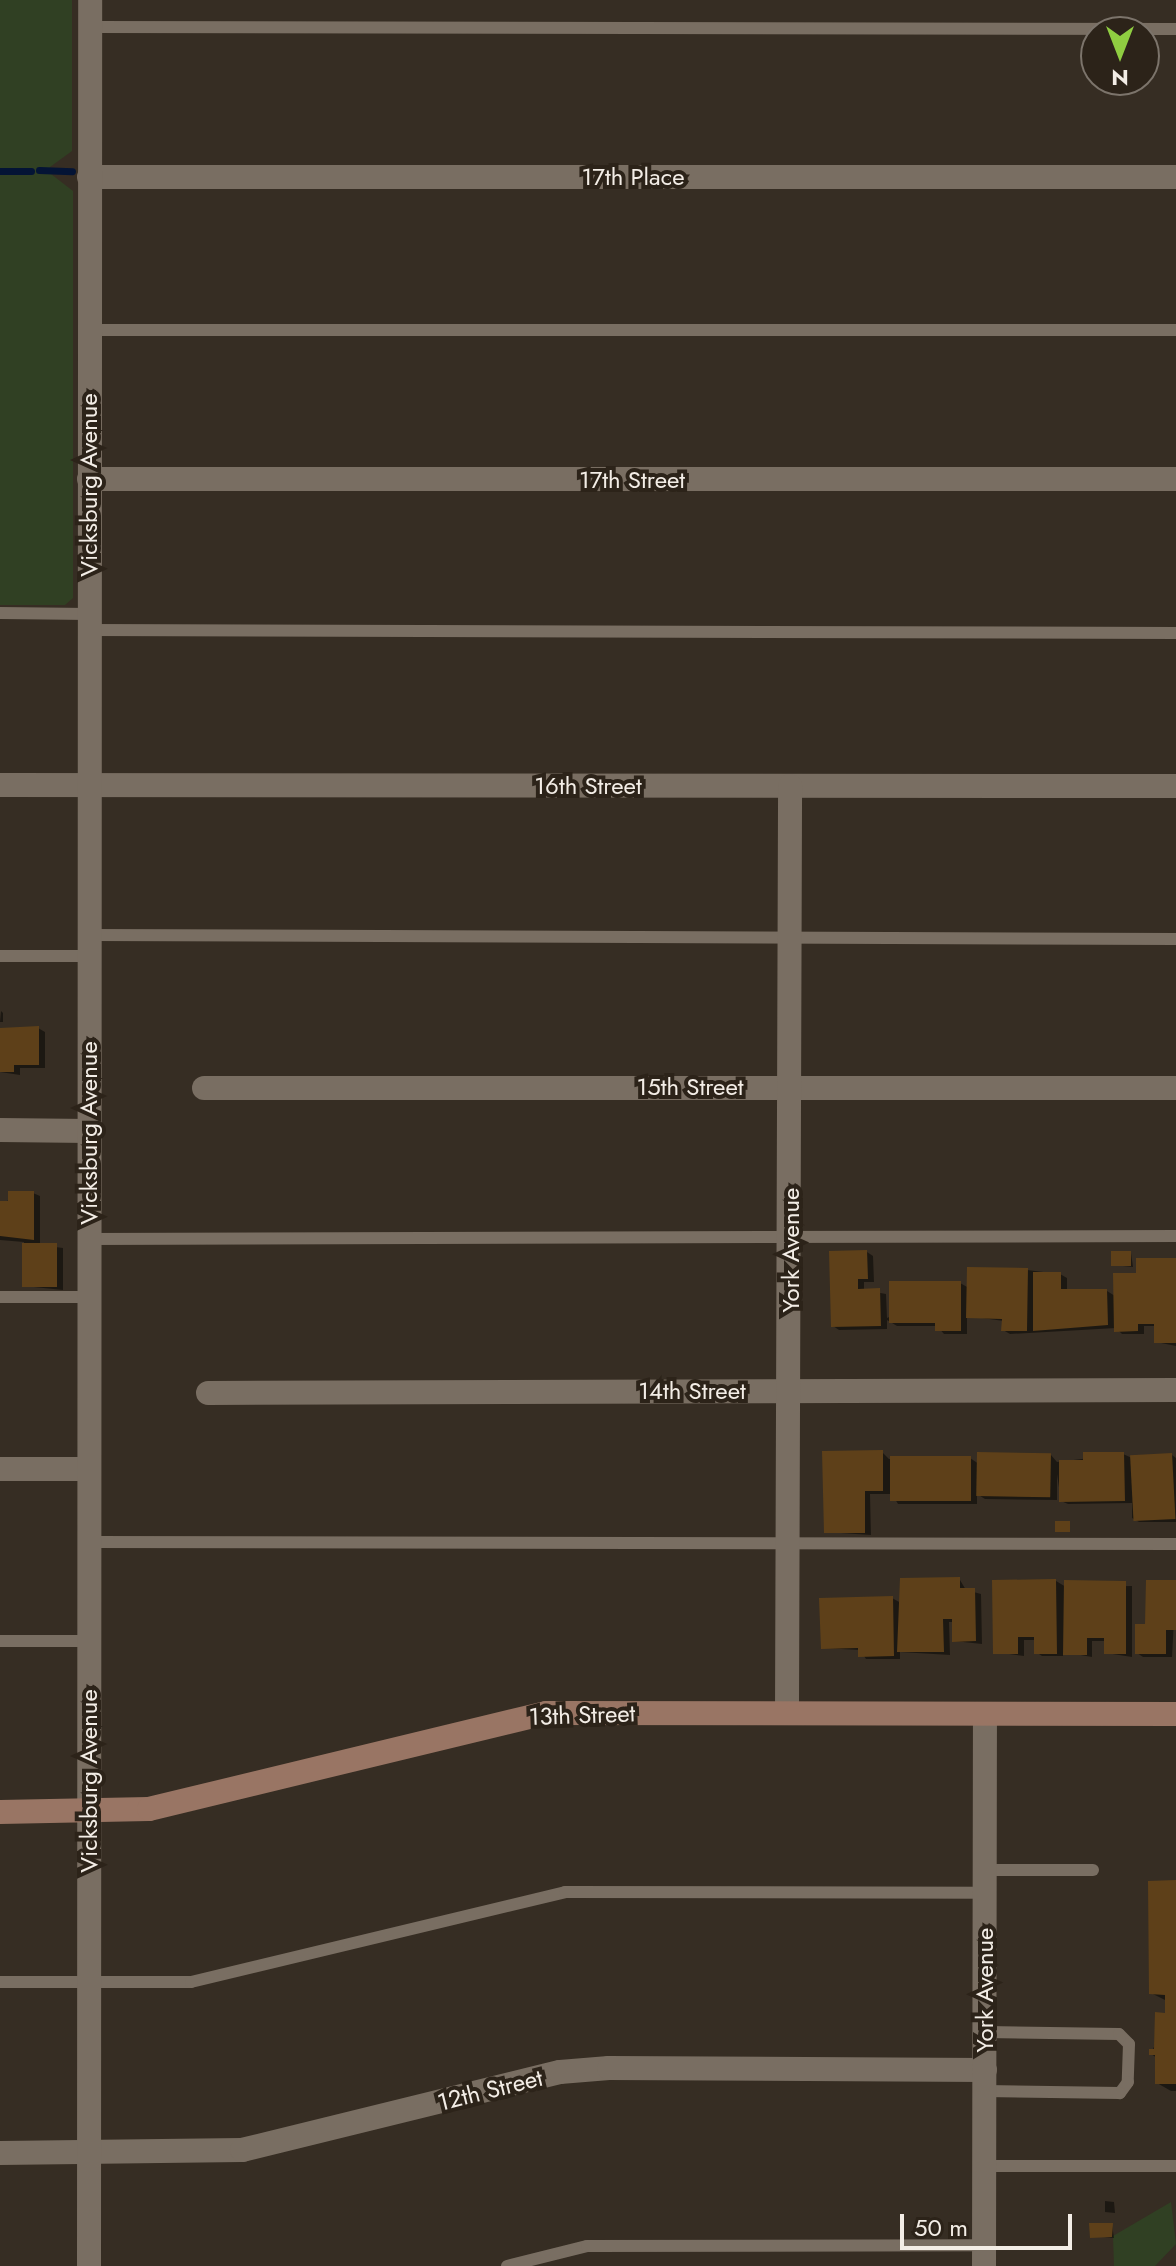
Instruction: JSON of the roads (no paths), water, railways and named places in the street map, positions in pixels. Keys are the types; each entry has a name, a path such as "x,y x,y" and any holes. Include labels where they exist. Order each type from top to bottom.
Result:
{"street":[{"name":"Vicksburg Avenue","path":"89,2266 90,0"},
{"name":"17th Place","path":"89,177 1176,177"},
{"name":"17th Street","path":"89,479 1176,479"},
{"name":"16th Street","path":"0,785 1176,786"},
{"name":"York Avenue","path":"787,1713 791,1391 790,786"},
{"name":"15th Street","path":"204,1088 1176,1088"},
{"path":"0,1130 89,1131"},
{"name":"14th Street","path":"208,1393 1176,1390"},
{"path":"0,1469 89,1469"},
{"name":"13th Street","path":"0,1812 149,1809 207,1799 464,1729 546,1713 1176,1714"},
{"name":"York Avenue","path":"984,2255 985,1714"},
{"name":"12th Street","path":"0,2153 242,2150 560,2072 985,2080"}],"lane":[{"path":"90,27 1176,29"},
{"path":"89,330 1176,330"},
{"path":"0,613 89,622 1176,633"},
{"path":"0,956 89,946 1176,939"},
{"path":"89,1239 1176,1236"},
{"path":"0,1297 89,1297"},
{"path":"89,1542 1176,1544"},
{"path":"0,1641 89,1641"},
{"path":"0,1982 191,1982 565,1892 985,1881 1093,1870"},
{"path":"985,2032 1119,2034 1129,2044 1128,2082 1120,2093 985,2080"},
{"path":"984,2166 1176,2166"},
{"path":"507,2266 587,2246 984,2255"}],"waterway":[{"path":"39,170 72,171"},
{"path":"0,171 31,171"}]}
